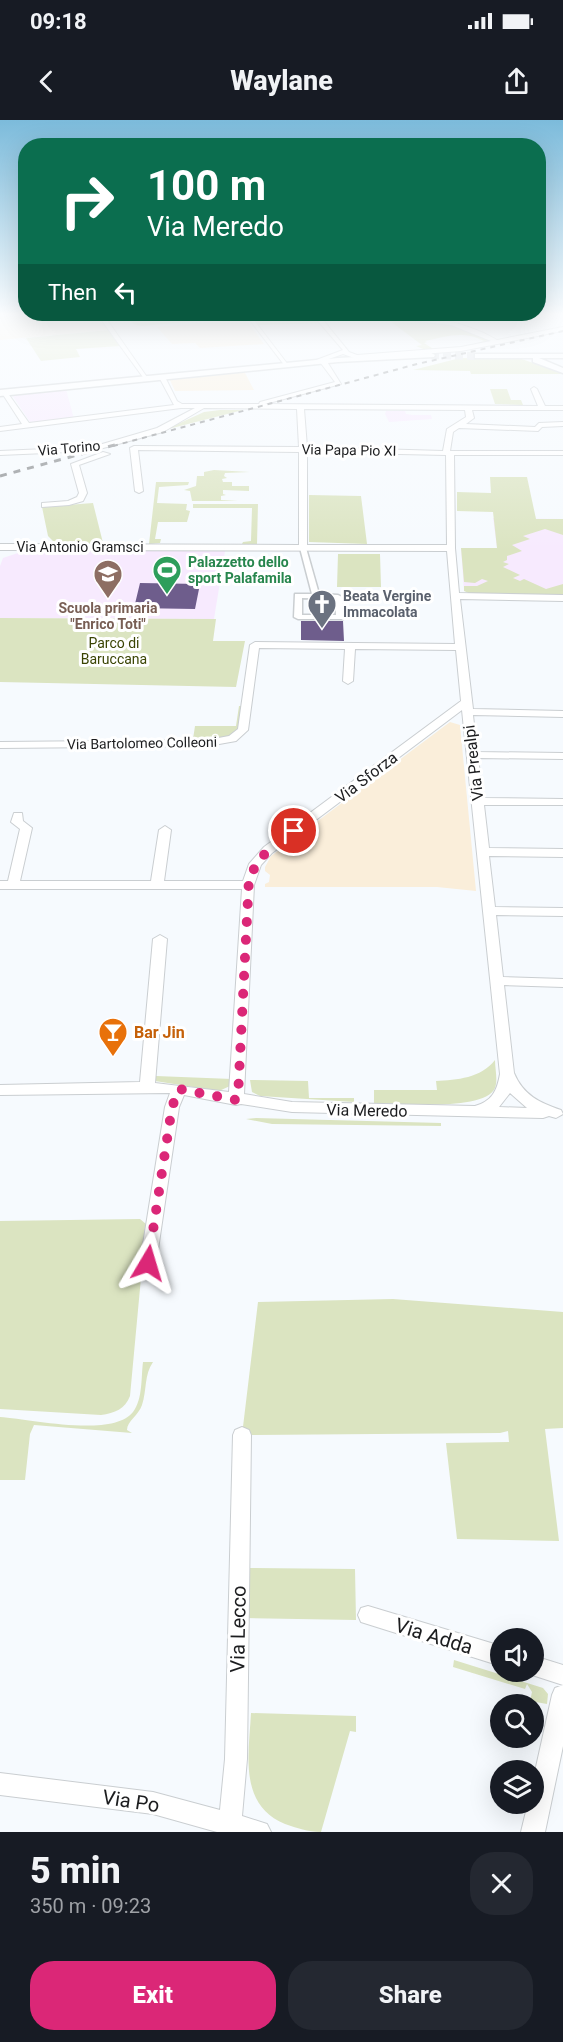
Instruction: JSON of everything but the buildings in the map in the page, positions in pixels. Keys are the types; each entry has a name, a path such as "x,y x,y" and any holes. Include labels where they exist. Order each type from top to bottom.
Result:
{"street":[{"path":"169,392 175,403 181,406"},
{"path":"247,408 306,392"},
{"path":"535,392 542,407"},
{"path":"2,393 27,426"},
{"path":"0,429 181,406 201,408 468,406 563,408"},
{"path":"448,453 450,431 470,418 468,406"},
{"name":"Via Torino","path":"0,453 92,449 160,430 201,408"},
{"path":"300,408 303,449 303,548 316,597"},
{"path":"458,426 538,429 537,425 563,424"},
{"path":"134,448 139,491"},
{"name":"Via Papa Pio XI","path":"45,505 72,502 83,497 76,463 134,448 563,453"},
{"name":"Via Prealpi","path":"448,453 455,596 507,1073 501,1098 490,1107 473,1112"},
{"name":"Via Antonio Gramsci","path":"0,547 451,548"},
{"path":"298,596 316,597 338,597 340,617 298,617 298,596"},
{"path":"455,596 563,598"},
{"name":"Via Bartolomeo Colleoni","path":"0,745 203,743 229,740 244,728 255,645 462,647"},
{"path":"348,681 350,646"},
{"path":"467,711 563,714"},
{"name":"Via Sforza","path":"439,722 467,711"},
{"name":"Via Sforza","path":"236,1100 248,885 255,864 268,850 439,722 467,711"},
{"path":"472,754 563,756"},
{"path":"478,801 563,802"},
{"path":"14,885 26,828 17,822 18,814"},
{"path":"157,885 165,830"},
{"path":"483,852 563,854"},
{"path":"0,885 248,885"},
{"path":"490,911 563,912"},
{"path":"147,1087 160,939"},
{"path":"498,981 563,982"},
{"name":"Via Prealpi","path":"507,1073 516,1092 533,1106 560,1113"},
{"name":"Via Meredo","path":"0,1090 147,1087 179,1089 236,1100 318,1108 560,1113"},
{"path":"148,1263 172,1107 179,1089"},
{"name":"Via Lecco","path":"222,1825 236,1759 242,1435"},
{"name":"Via Adda","path":"368,1616 490,1653"},
{"path":"544,1669 563,1675"},
{"path":"533,1832 563,1695"},
{"name":"Via Po","path":"0,1784 153,1803 222,1825 259,1832"}],"shaded area":[{"path":"67,392 74,419 30,422 12,395"},
{"path":"386,411 431,415 432,419 389,422"},
{"path":"493,518 563,519 563,595 464,591 461,548 497,548"},
{"name":"Scuola primaria \"Enrico Toti\"","path":"27,550 225,551 214,619 0,618 0,566 3,558"},
{"path":"450,722 460,725 476,891 437,887 265,887 270,875 265,871 265,867 271,856"}],"green space":[{"path":"491,392 508,392 511,400 521,400 523,405 495,404"},
{"path":"243,410 82,451 169,428 204,412"},
{"path":"214,470 250,472 225,473 224,476 227,478 222,479 223,482 232,482 232,486 249,486 249,491 223,490 223,494 226,495 221,496 221,500 238,501 192,501 190,491 184,490 196,486 197,476 204,476 204,472"},
{"path":"490,477 527,477 536,519 563,519 563,535 545,529 523,536 530,539 512,545 522,551 507,556 507,560 503,562 509,564 503,567 520,575 513,578 520,581 524,579 546,589 563,584 563,595 471,594 464,591 464,586 477,586 488,581 482,579 475,583 464,582 461,548 497,548 493,512 457,511 457,492 491,493"},
{"path":"156,482 189,482 188,485 159,487 157,503 187,504 186,510 190,511 187,522 158,522 155,539 161,539 160,543 149,544"},
{"path":"309,495 361,496 367,544 309,542"},
{"path":"93,503 103,543 55,543 48,536 42,507"},
{"path":"193,504 258,504 257,544 242,544 251,541 252,508 193,508"},
{"path":"338,554 380,554 381,587 337,587"},
{"name":"Parco di Baruccana","path":"0,618 216,619 213,641 245,641 236,687 0,682"},
{"path":"239,706 242,706 239,725 231,735 201,742 161,741 193,739 195,726 236,726"},
{"path":"495,1060 495,1088 488,1096 458,1103 420,1105 374,1103 374,1090 437,1090 436,1081 460,1079 476,1074"},
{"path":"156,1076 232,1079 230,1086 219,1091 155,1081"},
{"path":"250,1080 308,1081 309,1098 354,1098 354,1102 260,1096 252,1092"},
{"path":"246,1119 441,1123 441,1126 272,1124"},
{"path":"140,1219 146,1224 130,1396 125,1404 115,1412 101,1415 0,1409 0,1221"},
{"path":"393,1299 563,1312 563,1428 545,1429 559,1541 457,1539 446,1443 509,1442 508,1431 500,1433 242,1435 258,1302"},
{"path":"143,1362 153,1362 148,1372 142,1405 127,1430 132,1433 34,1425 30,1434 25,1480 0,1480 0,1417 90,1426 123,1420 136,1407 141,1388"},
{"path":"246,1568 355,1569 356,1620 245,1618"},
{"path":"454,1660 490,1671 490,1678 453,1667"},
{"path":"502,1682 524,1682 543,1688 548,1694 547,1704 544,1703 544,1694 532,1694 527,1684 525,1689"},
{"path":"251,1713 356,1716 356,1732 350,1731 321,1832 307,1831 285,1824 270,1815 260,1804 253,1791 248,1761"}],"railway":[{"path":"113,446 314,392"},
{"path":"0,476 118,444"}],"place":[{"name":"Palazzetto dello sport Palafamila","path":"167,596"},
{"name":"Scuola primaria \"Enrico Toti\"","path":"108,600"},
{"name":"Beata Vergine Immacolata","path":"322,630"},
{"name":"Bar Jin","path":"113,1058"}],"route":[{"path":"148,1263 172,1107 179,1089 236,1100 238,1096 249,878 260,858 294,831"}]}
